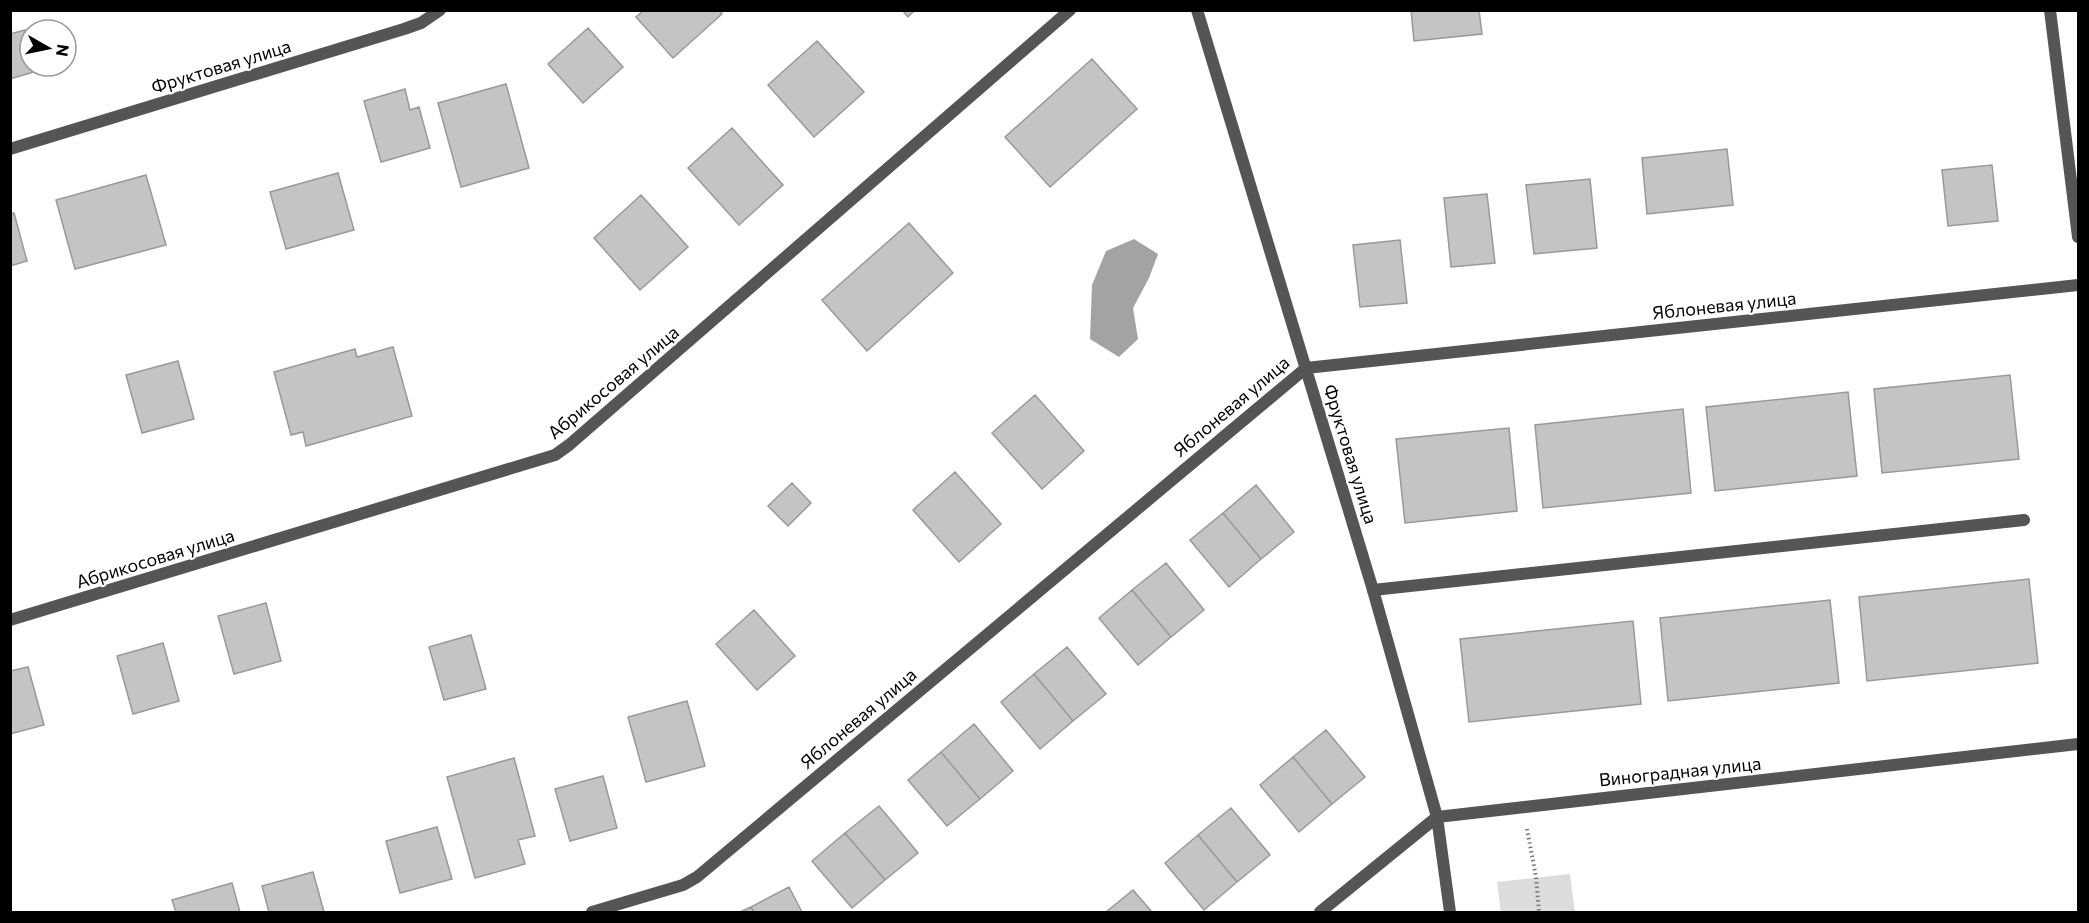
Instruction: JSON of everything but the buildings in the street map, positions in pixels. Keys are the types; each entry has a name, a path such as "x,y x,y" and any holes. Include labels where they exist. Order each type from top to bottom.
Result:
{"street":[{"name":"Фруктовая улица","path":"10,150 404,29 421,23 440,10"},
{"name":"Абрикосовая улица","path":"10,620 555,455 1070,10"},
{"name":"Фруктовая улица","path":"1197,10 1373,590 1437,817 1450,912"},
{"path":"2050,10 2079,237"},
{"name":"Яблоневая улица","path":"592,912 683,885 697,877 1306,368 2079,285"},
{"path":"1373,590 2024,520"},
{"name":"Виноградная улица","path":"1437,817 2079,744"},
{"path":"1320,912 1437,817"}],"path":[{"path":"1523,807 1536,878 1539,912"}],"shaded area":[{"path":"1134,239 1158,254 1149,278 1133,308 1138,339 1119,357 1090,339 1092,285 1106,251"},
{"path":"1570,874 1575,912 1501,912 1497,882"}]}
